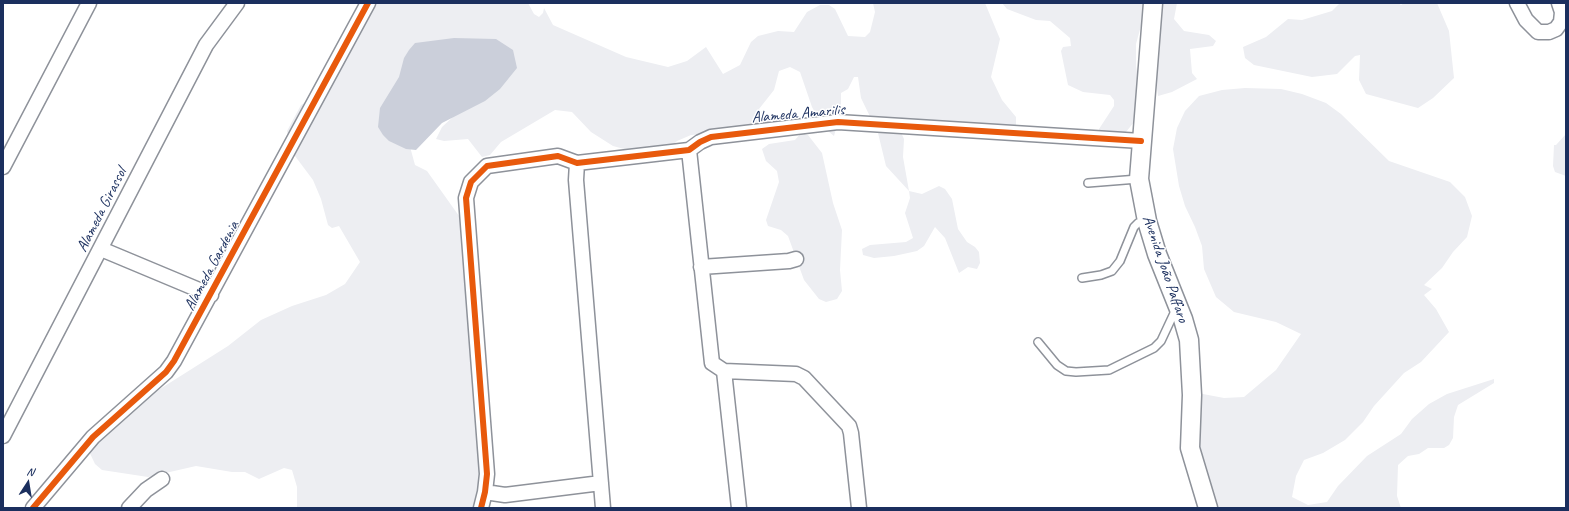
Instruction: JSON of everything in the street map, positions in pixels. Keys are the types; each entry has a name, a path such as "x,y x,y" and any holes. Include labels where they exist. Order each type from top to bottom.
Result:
{"street":[{"path":"3,167 89,3"},
{"name":"Alameda Girassol","path":"3,436 101,250 206,45 237,3"},
{"name":"Alameda Gardenia","path":"33,508 94,437 166,372 182,350 368,3"},
{"name":"Avenida João Paffaro","path":"1153,3 1139,179 1147,221 1156,254 1178,306 1189,340 1192,366 1190,448 1208,508"},
{"path":"1517,3 1526,20 1538,32 1549,32 1556,29 1563,22 1559,3"},
{"name":"Alameda Amarilis","path":"485,492 487,474 466,198 471,182 487,166 558,156 577,163 689,150 700,142 711,137 838,122 1141,141"},
{"path":"689,150 712,363 724,371 796,374 804,378 849,426 859,508"},
{"path":"577,163 576,180 603,508"},
{"path":"101,250 211,295"},
{"path":"701,267 789,262 796,258"},
{"path":"724,371 739,508"},
{"path":"129,508 146,490 162,479"},
{"path":"481,508 485,492 505,495 601,483"}],"lane":[{"path":"1088,183 1139,179"},
{"path":"1082,278 1112,271 1120,261 1134,227 1138,223 1147,221"},
{"path":"1038,342 1057,365 1066,371 1076,372 1109,370 1154,348 1161,341 1178,306"}],"shaded area":[{"path":"365,3 528,3 534,14 539,17 543,13 544,8 553,25 626,57 668,67 687,61 706,47 723,74 740,65 751,42 758,36 778,31 794,32 807,12 820,5 829,5 835,9 848,36 865,37 870,32 875,12 873,3 985,3 1000,39 991,77 1002,100 1016,117 1016,125 1011,127 988,123 957,128 899,128 904,139 903,157 909,191 886,166 878,133 861,98 858,77 854,77 848,89 841,93 841,110 834,136 823,127 812,107 800,72 790,67 779,71 774,90 759,109 764,114 792,123 749,131 691,135 677,141 662,156 649,151 624,149 613,146 591,132 572,112 555,110 501,142 490,155 482,157 468,139 444,141 436,139 442,127 495,78 409,143 415,165 427,171 469,230 485,492 481,508 297,508 297,487 292,470 284,468 259,479 245,472 232,472 196,466 148,477 102,470 95,464 86,445 111,420 228,346 261,320 292,306 326,295 345,284 360,262 339,226 332,228 328,225 321,199 313,180 292,152 287,131 301,105 306,102 333,60"},
{"path":"1002,3 1177,3 1174,19 1184,31 1209,35 1216,41 1213,46 1190,49 1192,73 1197,79 1172,92 1158,96 1148,20 1144,19 1136,44 1136,66 1141,93 1138,117 1126,132 1115,136 1099,133 1099,129 1114,106 1114,100 1110,95 1083,92 1068,85 1061,51 1063,47 1071,46 1070,38 1050,21 1036,20 1007,9"},
{"path":"1340,3 1398,3 1401,5 1404,3 1437,3 1449,31 1454,78 1433,98 1418,108 1366,94 1359,80 1360,55 1355,56 1337,74 1312,77 1254,65 1245,58 1243,47 1266,37 1288,19 1302,20 1332,11"},
{"path":"454,38 496,39 513,50 517,68 500,89 485,101 442,123 416,150 406,149 389,141 378,127 380,108 399,77 404,58 409,50 415,43"},
{"path":"1245,88 1281,89 1302,94 1326,103 1341,114 1389,161 1450,182 1465,197 1472,216 1467,237 1453,252 1442,268 1424,285 1432,289 1424,295 1436,309 1449,332 1421,362 1404,373 1374,406 1363,422 1345,440 1323,453 1304,460 1296,476 1292,497 1308,505 1327,502 1338,486 1367,456 1401,434 1412,419 1429,404 1447,394 1494,379 1494,383 1458,405 1454,417 1453,438 1449,445 1444,448 1428,448 1419,454 1408,456 1398,465 1397,496 1401,508 1198,508 1189,463 1192,388 1203,394 1224,398 1244,397 1276,370 1301,334 1276,322 1234,312 1216,297 1204,269 1202,246 1185,206 1179,186 1173,149 1177,128 1185,111 1199,96 1222,90"},
{"path":"801,133 808,135 822,153 833,203 842,230 840,270 842,291 837,299 826,302 819,299 804,280 788,236 781,230 768,226 766,220 779,182 777,171 766,161 762,149 769,144 795,140"},
{"path":"1566,134 1566,176 1555,172 1553,166 1554,145 1556,145"},
{"path":"939,186 945,189 952,199 958,229 967,242 975,247 979,252 980,263 977,269 968,267 959,273 945,238 935,227 924,246 917,251 894,256 874,258 863,255 862,249 870,245 906,242 913,238 905,213 910,198 909,191 922,194"}],"cycle path":[{"path":"33,508 93,437 166,372 174,361 368,3"},
{"path":"481,508 487,474 466,198 471,182 487,166 558,156 577,163 689,150 700,142 711,137 838,122 1141,141"}]}
